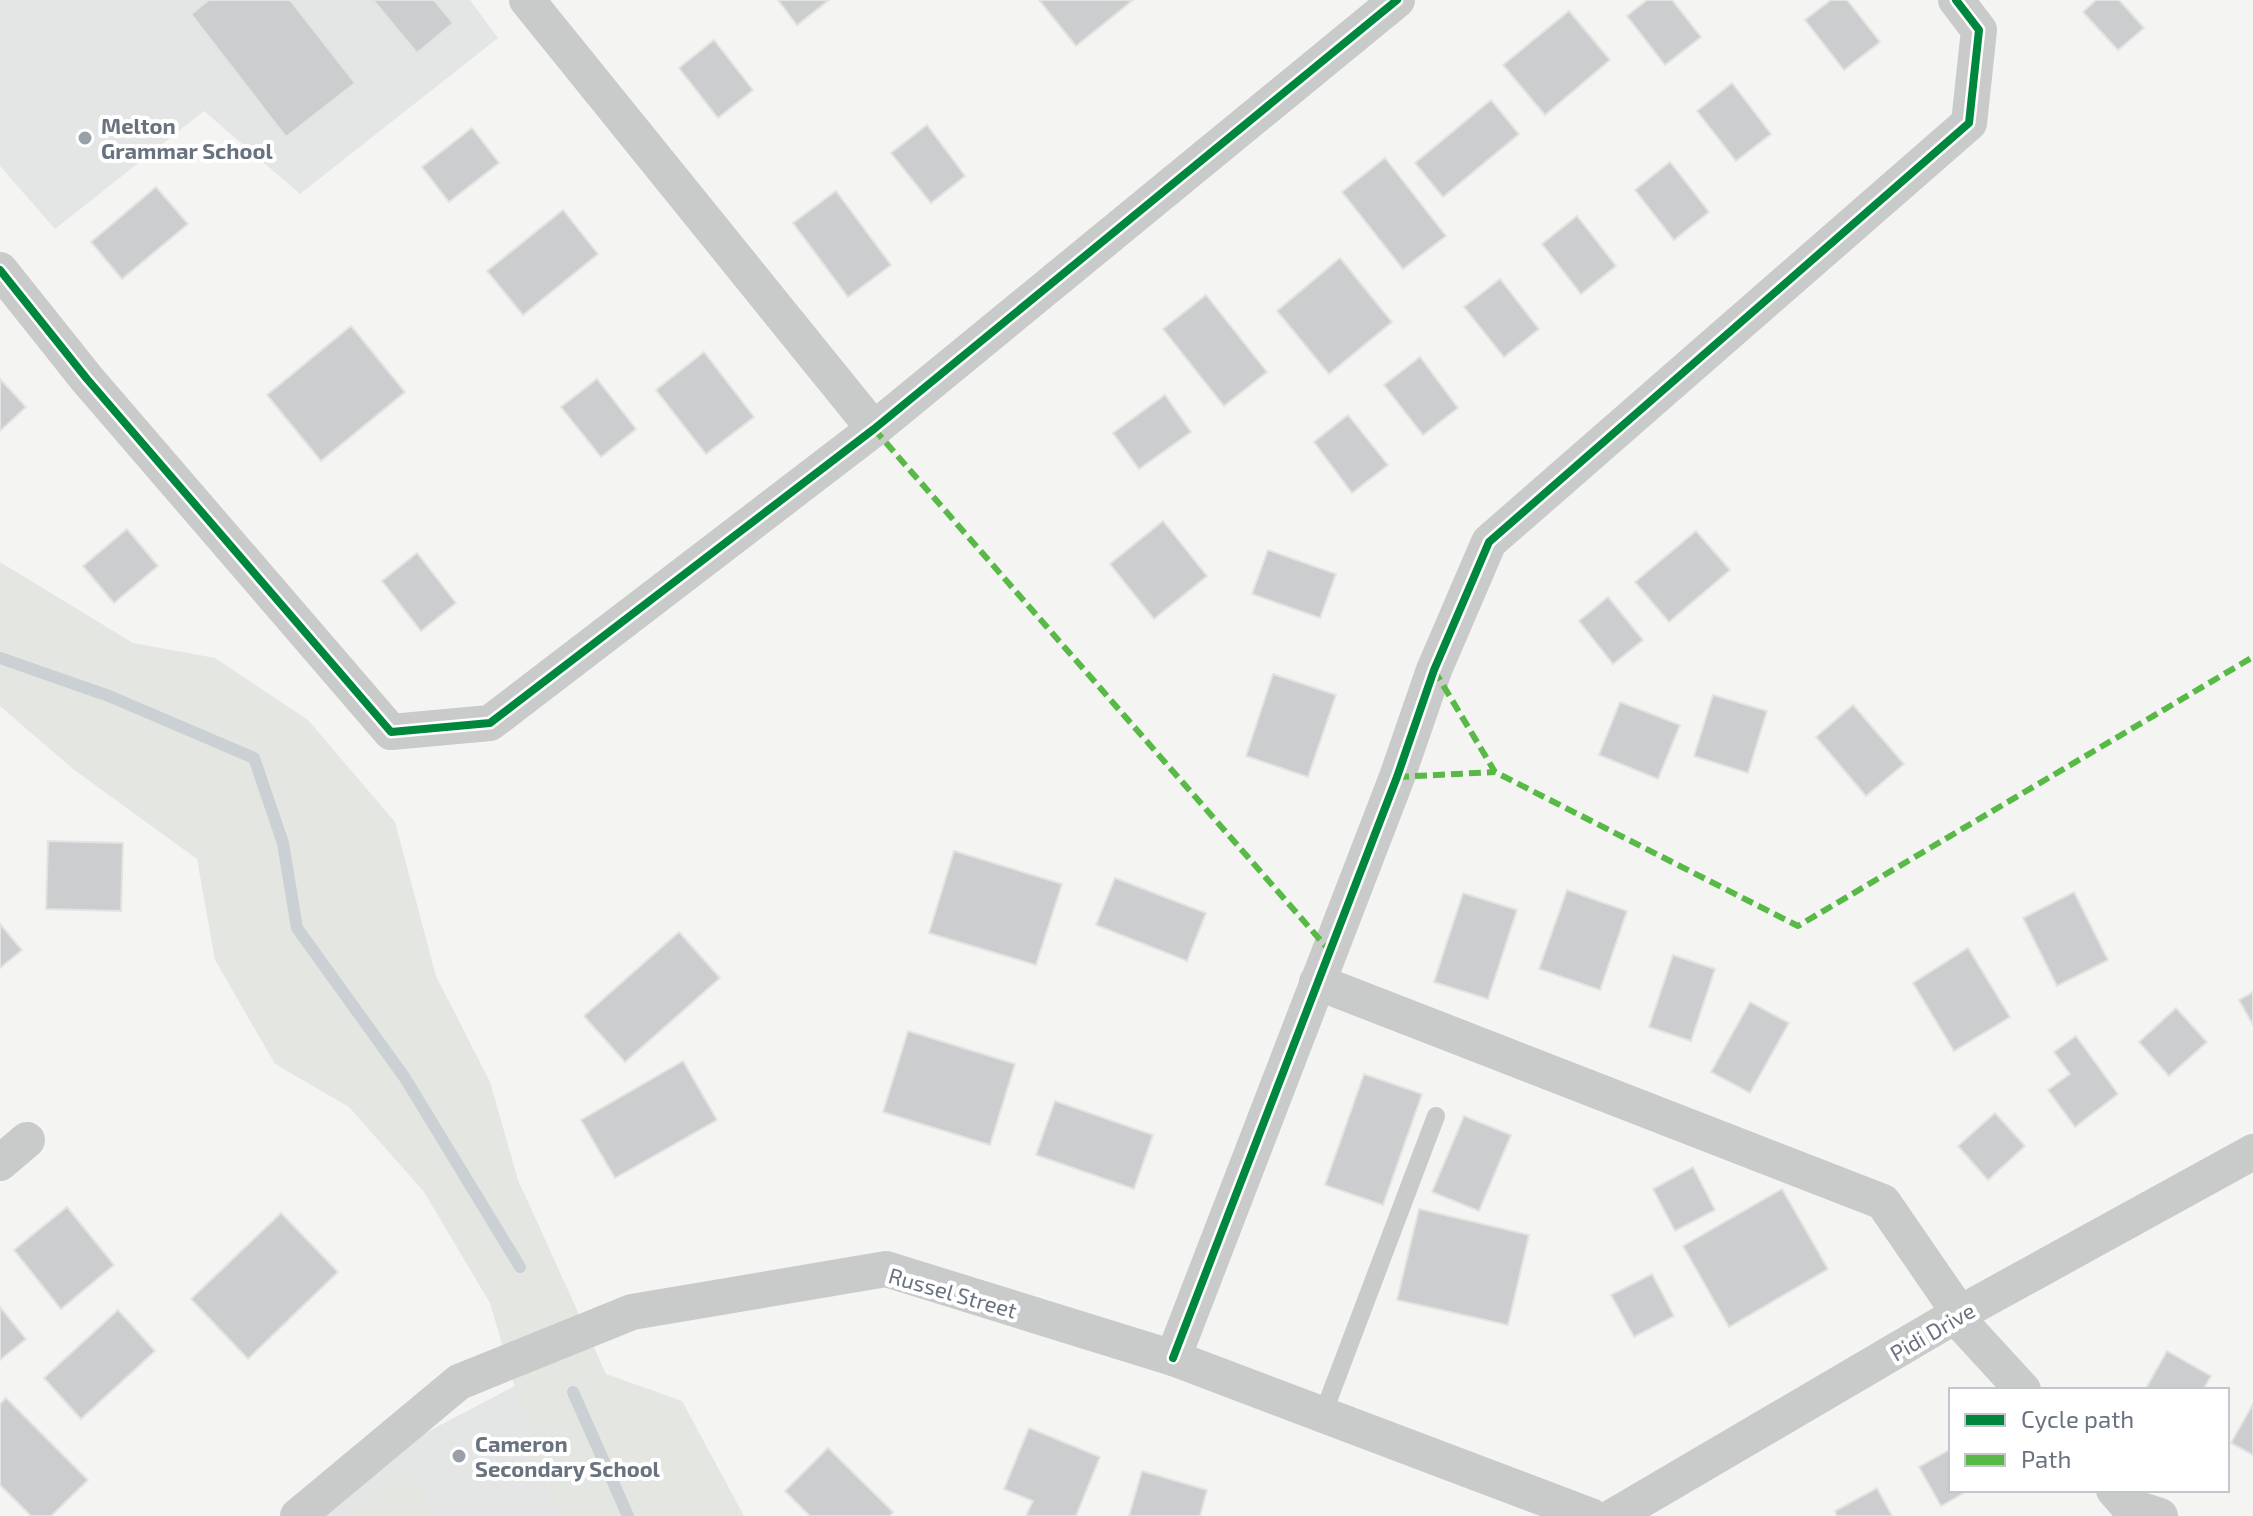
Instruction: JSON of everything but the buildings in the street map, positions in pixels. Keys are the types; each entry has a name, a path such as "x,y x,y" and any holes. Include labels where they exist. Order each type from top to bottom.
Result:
{"street":[{"path":"527,0 874,429"},
{"path":"0,270 87,379 391,732 490,723 874,429 1397,0"},
{"path":"1173,1358 1397,777 1434,670 1489,542 1969,123 1979,30 1956,0"},
{"path":"1317,982 1883,1202 1958,1315 2021,1388"},
{"name":"Pidi Drive","path":"1614,1516 1958,1315 2253,1152"},
{"name":"Russel Street","path":"298,1516 459,1382 632,1312 886,1269 1173,1358 1591,1516"},
{"path":"2116,1492 2128,1506 2160,1516"}],"lane":[{"path":"1323,1414 1436,1116"}],"shaded area":[{"name":"Melton Grammar School","path":"0,0 470,0 498,38 300,194 204,111 55,229 0,166"},
{"path":"0,562 133,643 215,658 308,720 395,822 436,976 490,1082 518,1180 606,1374 682,1401 744,1516 561,1516 533,1449 490,1303 424,1192 349,1107 275,1064 215,960 197,859 73,769 0,706"},
{"name":"Cameron Secondary School","path":"515,1386 533,1449 561,1516 308,1516 368,1463"},
{"path":"404,1470 440,1516 351,1516"}],"waterway":[{"path":"0,658 109,696 254,758 283,843 297,928 405,1078 520,1267"},
{"path":"573,1392 628,1516"}],"marked path":[{"path":"874,429 1329,950"},
{"path":"1434,670 1495,772 1798,926 2253,657"},
{"path":"1397,777 1495,772"}],"cycle path":[{"path":"0,270 87,379 391,732 490,723 874,429 1397,0"},
{"path":"1173,1358 1397,777 1434,670 1489,542 1969,123 1979,30 1956,0"}],"place":[{"name":"Melton Grammar School","path":"85,138"},
{"name":"Cameron Secondary School","path":"459,1456"}]}
